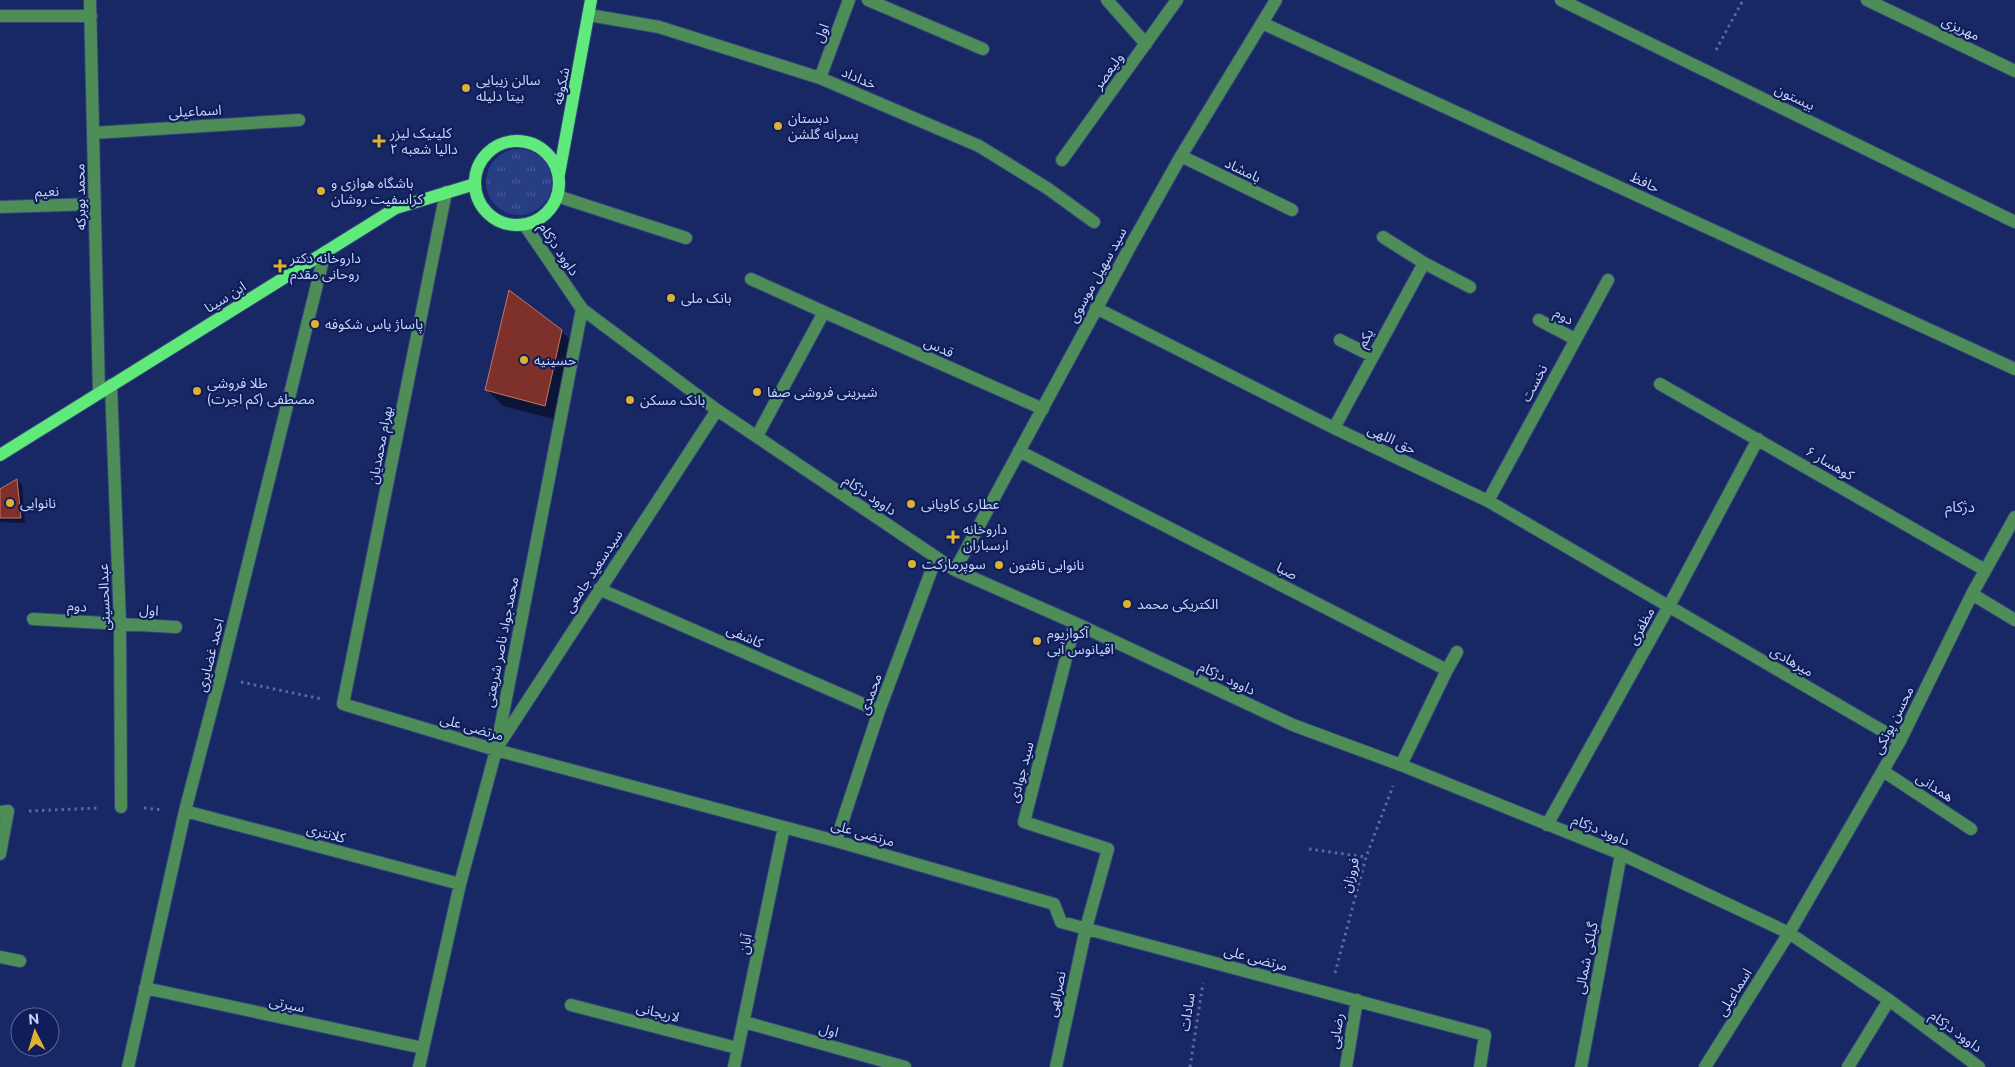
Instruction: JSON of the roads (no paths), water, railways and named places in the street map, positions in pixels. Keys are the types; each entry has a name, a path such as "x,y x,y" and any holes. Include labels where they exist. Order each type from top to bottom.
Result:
{"main road":[{"name":"شکوفه","path":"559,176 591,0"},
{"path":"520,140 534,144 546,152 555,163 559,176 559,190 555,202 547,213 536,220 524,224 510,224 496,219 485,210 478,198 475,184 477,170 483,158 493,148 506,142 520,140"},
{"name":"ابن سینا","path":"0,455 396,208 475,184"}],"street":[{"name":"محمد بوبرکه","path":"90,0 100,393"},
{"name":"اول","path":"820,78 850,0"},
{"path":"868,0 983,49"},
{"path":"1107,0 1146,44"},
{"name":"ولیعصر","path":"1062,160 1177,0"},
{"name":"سید سهیل موسوی","path":"955,570 1096,308 1181,156 1276,0"},
{"name":"بیستون","path":"1561,0 2015,222"},
{"name":"مهریزی","path":"1866,0 2015,71"},
{"name":"خداداد","path":"589,15 659,27 820,78 979,146 1047,188 1094,222"},
{"path":"0,16 91,16"},
{"name":"حافظ","path":"1262,23 2015,369"},
{"name":"اسماعیلی","path":"93,132 299,120"},
{"name":"بامشاد","path":"1181,156 1292,210"},
{"name":"بهرام محمدیان","path":"343,704 446,192"},
{"path":"557,196 686,238"},
{"name":"نعیم","path":"0,207 95,204"},
{"name":"داوود دژکام","path":"524,224 582,309 717,410 955,570 1075,623 1293,725 1400,765 1621,854 1789,934 1888,1000 1979,1067"},
{"path":"1384,237 1424,263 1470,287"},
{"name":"احمد غضایری","path":"128,1067 185,811 325,252"},
{"name":"یکم","path":"1334,428 1424,263"},
{"name":"قدس","path":"751,280 1043,409"},
{"name":"نخست","path":"1488,502 1608,280"},
{"name":"حق اللهی","path":"1096,308 1334,428 1488,502 1670,606"},
{"name":"محمدجواد ناصر شریعتی","path":"419,1067 460,884 496,750 582,309"},
{"path":"757,436 824,312"},
{"name":"دوم","path":"1539,320 1575,339"},
{"path":"1340,340 1372,356"},
{"name":"کوهسار ۶","path":"1660,384 1985,570"},
{"name":"عبدالحسینی","path":"111,386 120,623 121,807"},
{"name":"سیدسعید جامعی","path":"496,750 717,410"},
{"name":"مظفری","path":"1547,825 1670,606 1758,439"},
{"name":"صبا","path":"1018,451 1447,670"},
{"name":"محسن پونکی","path":"1789,934 1900,741 1972,594 2014,523"},
{"name":"محمدی","path":"836,841 879,711 936,558"},
{"name":"کاشفی","path":"599,589 879,711"},
{"path":"1972,594 2015,620"},
{"name":"میرهادی","path":"1670,606 1900,741"},
{"name":"دوم","path":"33,619 120,623"},
{"name":"اول","path":"120,623 176,627"},
{"name":"سید جوادی","path":"1075,623 1024,822 1108,849 1086,928"},
{"path":"1400,765 1447,670 1458,652"},
{"name":"مرتضی علی","path":"343,704 496,750 836,841 1054,904 1062,922 1485,1035 1480,1067"},
{"name":"همدانی","path":"1883,771 1971,829"},
{"path":"0,854 4,811"},
{"name":"کلانتری","path":"185,811 460,884"},
{"name":"آبان","path":"734,1067 784,827"},
{"name":"گيلکی شمالی","path":"1581,1067 1621,854"},
{"name":"نصرالهی","path":"1056,1067 1086,928"},
{"name":"اسماعیلی","path":"1705,1067 1789,934"},
{"path":"0,957 20,960"},
{"name":"سیرتی","path":"145,988 423,1048"},
{"name":"رضایی","path":"1346,1067 1357,1000"},
{"path":"1848,1067 1888,1000"},
{"name":"لاریجانی","path":"571,1005 737,1048"},
{"name":"اول","path":"744,1022 905,1067"}],"place":[{"name":"سالن زیبایی بیتا دلیله","path":"466,88"},
{"name":"دبستان پسرانه گلشن","path":"778,126"},
{"name":"کلینیک لیزر دالیا شعبه ۲","path":"379,141"},
{"name":"باشگاه هوازی و کراسفیت روشان","path":"321,191"},
{"name":"داروخانه دکتر روحانی مقدم","path":"280,266"},
{"name":"بانک ملی","path":"671,298"},
{"name":"پاساژ یاس شکوفه","path":"315,324"},
{"name":"حسینیه","path":"524,360"},
{"name":"طلا فروشی مصطفی (کم اجرت)","path":"197,391"},
{"name":"شیرینی فروشی صفا","path":"757,392"},
{"name":"بانک مسکن","path":"630,400"},
{"name":"نانوایی","path":"10,503"},
{"name":"عطاری کاویانی","path":"911,504"},
{"name":"داروخانه ارسباران","path":"953,537"},
{"name":"سوپرمارکت","path":"912,564"},
{"name":"نانوایی تافتون","path":"999,565"},
{"name":"الکتریکی محمد","path":"1127,604"},
{"name":"آکواریوم اقیانوس آبی","path":"1037,641"}],"district":[{"name":"دژکام","path":"1960,506"}]}
